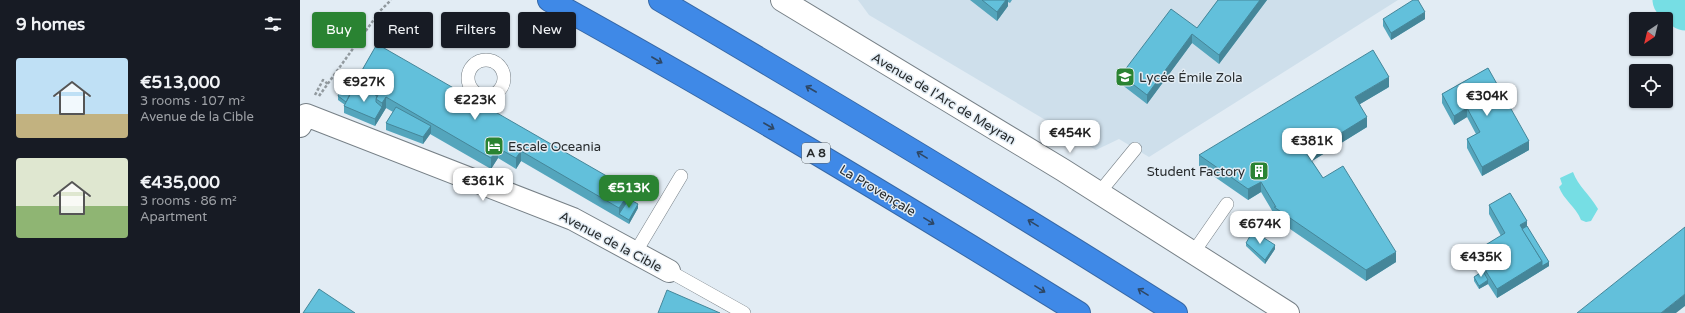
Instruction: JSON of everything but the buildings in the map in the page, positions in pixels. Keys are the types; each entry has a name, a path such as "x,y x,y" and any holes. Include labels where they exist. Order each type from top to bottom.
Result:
{"highway":[{"name":"La Provençale","path":"549,0 629,44 827,160 1079,313"},
{"path":"660,0 854,114 1066,243 1176,313"}],"main road":[{"name":"Avenue de l'Arc de Meyran","path":"782,0 1099,193 1288,313"},
{"name":"Avenue de la Cible","path":"300,126 306,115 573,218 669,271"}],"lane":[{"path":"1099,193 1135,148"},
{"path":"635,253 681,176"},
{"path":"1193,253 1227,204"},
{"name":"Avenue de la Cible","path":"669,271 744,313"}],"path":[{"path":"328,84 323,80 314,94 318,97 328,84 380,11 390,0"}],"shaded area":[{"name":"Lycée Émile Zola","path":"858,0 1398,0 1149,157 1119,139 1096,150 869,15"}],"water":[{"path":"1573,172 1578,182 1598,209 1591,221 1586,222 1581,220 1559,187 1562,184 1560,178"}],"waterway":[{"path":"1672,0 1685,11"}],"place":[{"name":"Lycée Émile Zola","path":"1125,77"},
{"name":"Escale Oceania","path":"494,146"},
{"name":"Student Factory","path":"1259,171"}]}
